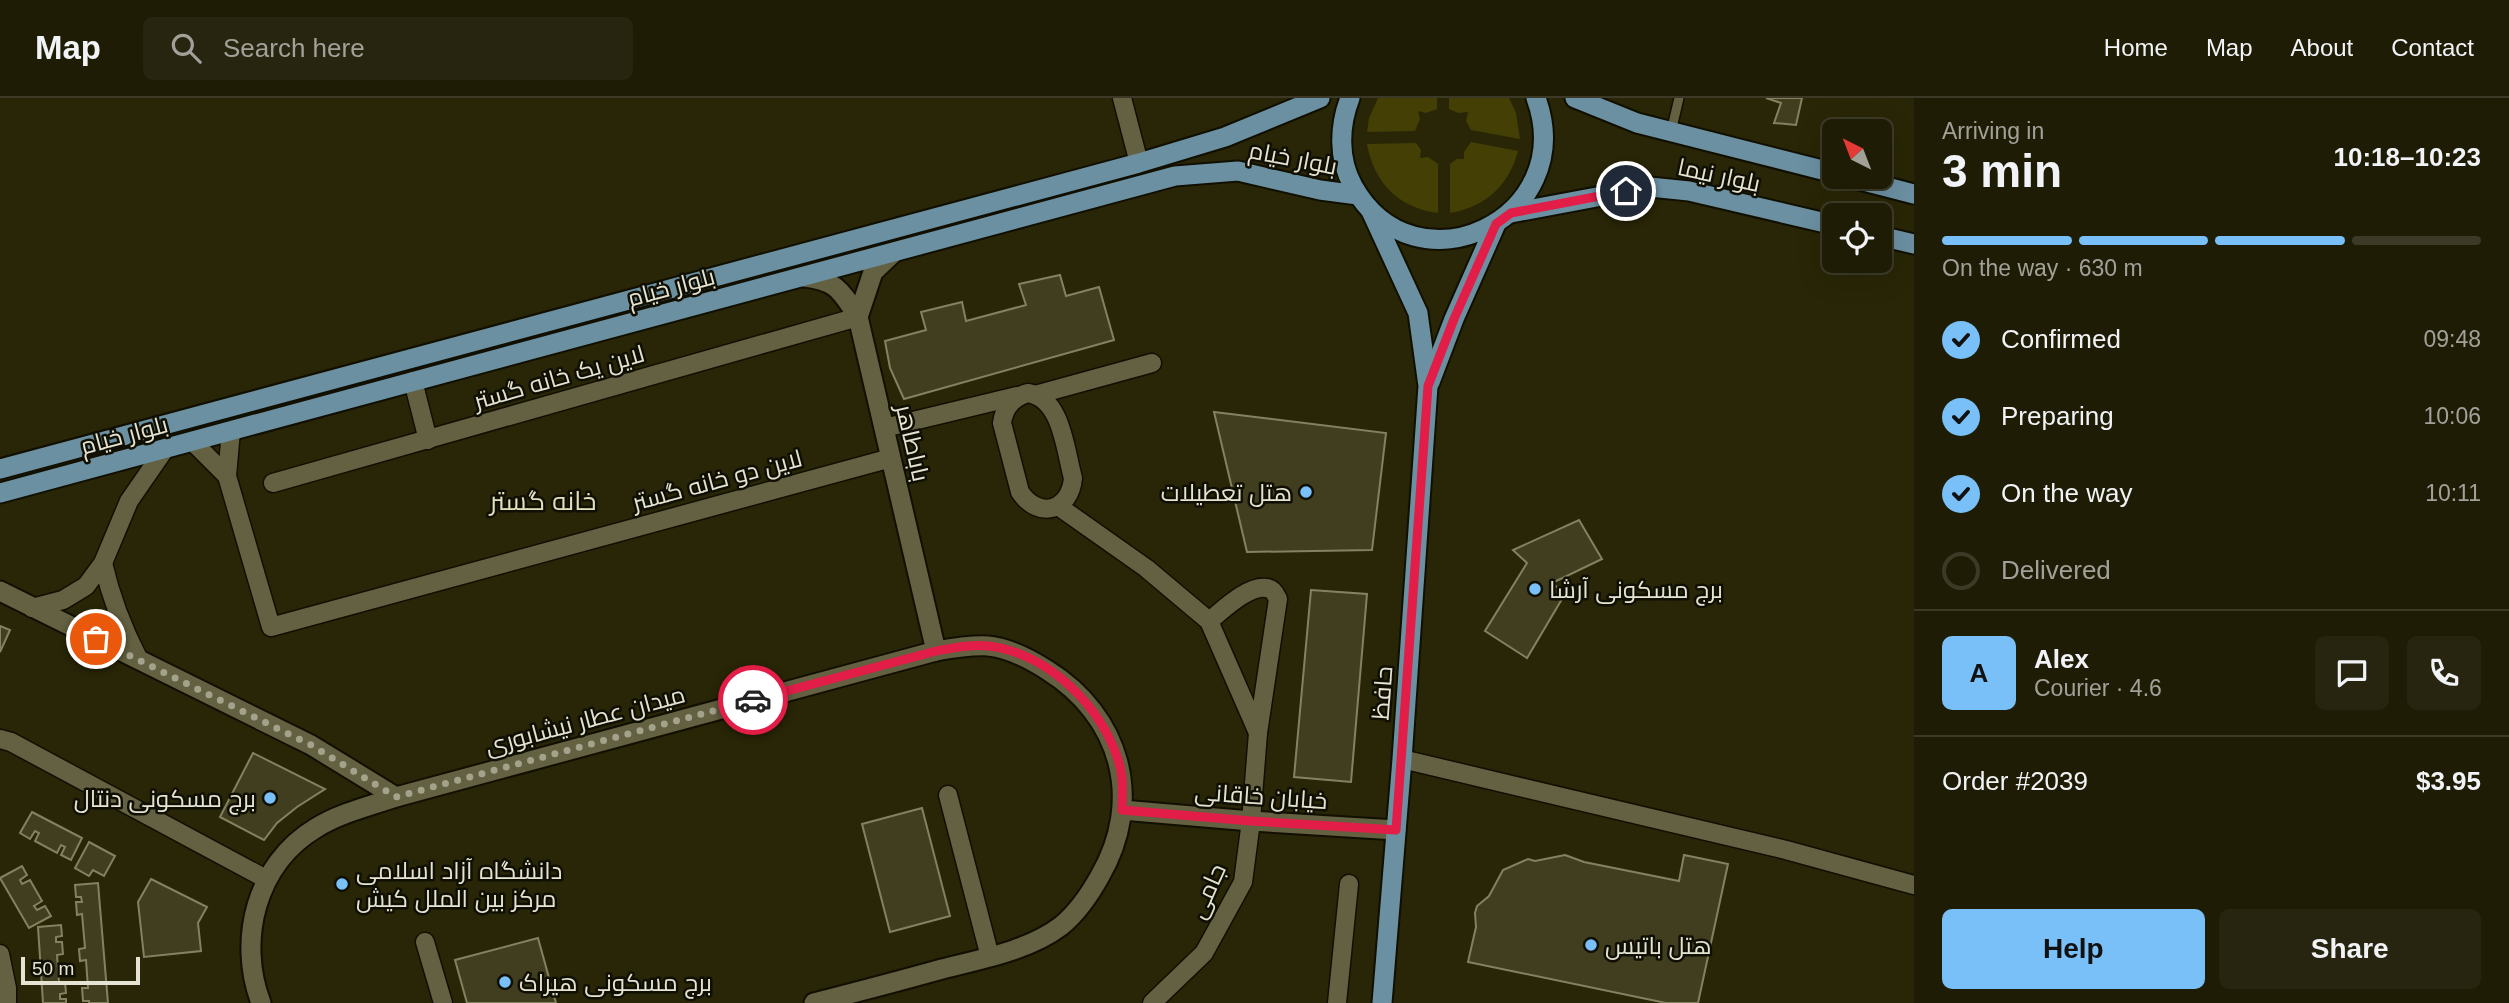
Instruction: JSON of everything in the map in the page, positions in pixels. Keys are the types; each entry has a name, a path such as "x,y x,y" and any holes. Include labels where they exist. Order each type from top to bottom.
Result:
{"main road":[{"name":"بلوار خیام","path":"0,469 1139,163 1225,137 1320,98"},
{"path":"1350,98 1343,119 1342,149 1349,178 1365,203 1418,313 1428,386"},
{"path":"1428,386 1454,319 1503,219 1533,184 1540,167 1544,130 1536,98"},
{"name":"بلوار نیما","path":"1575,98 1637,123 1822,170"},
{"name":"بلوار خیام","path":"0,493 1175,176 1238,171 1365,203"},
{"name":"بلوار نیما","path":"1365,203 1387,223 1424,238 1462,238 1503,219 1650,187 1689,191 1822,222"},
{"path":"1892,188 1914,194"},
{"path":"1892,239 1914,244"},
{"name":"حافظ","path":"1382,1003 1428,386"}],"street":[{"path":"1122,98 1139,163"},
{"path":"858,317 873,272 893,253"},
{"name":"باباطاهر","path":"804,277 824,279 840,291 858,317 936,651"},
{"name":"لاین یک خانه گستر","path":"273,484 858,317"},
{"path":"884,428 1028,393 1039,394 1152,363"},
{"path":"413,381 428,440"},
{"path":"1039,394 1055,409 1073,478 1072,489 1058,506"},
{"name":"جامی","path":"1017,396 1003,412 1002,423 1020,492 1026,501 1047,509 1058,506 1146,568 1209,621 1258,733"},
{"path":"227,476 231,431"},
{"path":"193,442 227,476"},
{"path":"32,608 63,600 86,586 103,564 129,501 165,449"},
{"name":"لاین دو خانه گستر","path":"227,476 271,626 891,458"},
{"path":"103,564 124,631 139,660"},
{"name":"جامی","path":"1152,1003 1204,953 1243,882 1258,733 1278,599 1267,587 1254,590 1209,621"},
{"path":"0,592 311,745 396,797"},
{"name":"میدان عطار نیشابوری","path":"261,1003 254,983 250,944 256,906 266,879 300,839 340,816 396,797 936,651 964,646 990,646 1016,654 1040,665 1072,687 1100,719 1121,768 1122,810 1113,850 1085,901 1060,926 1034,941 990,957 814,1003"},
{"path":"0,739 11,742 266,879"},
{"path":"1402,759 1786,850 1914,885"},
{"path":"948,795 990,957"},
{"name":"خیابان خاقانی","path":"1122,810 1396,830"},
{"path":"1337,1003 1349,884"},
{"path":"425,942 443,1003"},
{"path":"0,954 7,988 7,1003"}],"lane":[{"path":"1671,132 1679,98"}],"shaded area":[{"path":"1378,98 1437,98 1437,109 1426,113 1418,111 1420,119 1415,131 1367,132 1369,118"},
{"path":"1449,98 1509,98 1516,113 1520,139 1471,130 1466,121 1468,112 1458,113 1449,109"},
{"path":"1471,142 1518,151 1509,174 1494,192 1475,206 1450,213 1450,164 1457,159 1464,159 1464,152"},
{"path":"1416,143 1421,150 1420,158 1428,157 1438,164 1438,213 1411,206 1390,191 1376,171 1367,144"}],"building":[{"path":"1766,98 1802,98 1796,125 1774,123 1781,103"},
{"path":"1060,275 1066,296 1099,287 1114,340 904,399 890,368 885,341 926,330 921,312 962,302 966,321 1026,305 1019,284"},
{"name":"هتل تعطیلات","path":"1214,412 1386,433 1372,550 1247,552"},
{"name":"برج مسکونی آرشا","path":"1579,520 1602,559 1552,583 1565,594 1527,658 1485,631 1527,563 1513,550"},
{"path":"1311,590 1367,594 1351,782 1294,777"},
{"path":"0,626 10,630 0,652"},
{"name":"برج مسکونی دنتال","path":"253,753 325,789 277,823 264,840 220,817"},
{"path":"922,808 950,916 890,932 862,824"},
{"path":"32,812 82,838 71,860 61,855 65,847 61,845 57,853 35,841 39,833 35,831 30,839 20,833"},
{"path":"89,842 115,856 104,876 93,870 89,876 75,868"},
{"name":"هتل باتیس","path":"1565,855 1584,862 1679,881 1684,855 1728,864 1698,1003 1666,1003 1468,962 1476,927 1477,906 1489,896 1503,870 1528,859 1535,861"},
{"path":"22,866 27,875 20,880 22,884 30,880 42,901 34,906 37,910 45,906 51,916 29,928 0,878"},
{"path":"151,879 207,907 198,923 201,951 144,957 138,902"},
{"path":"98,883 108,1003 83,1001 82,988 88,988 86,960 80,961 79,949 85,948 82,914 77,915 76,902 82,902 81,897 76,897 75,885"},
{"path":"61,925 62,936 56,937 56,942 62,942 63,954 57,955 59,982 65,982 66,993 60,994 60,999 66,999 66,1003 43,1003 38,927"},
{"name":"برج مسکونی هیراک","path":"538,938 556,1003 467,1003 455,960"}],"way so far":[{"path":"96,639 311,745 396,797 753,700"}],"place":[{"name":"هتل تعطیلات","path":"1306,492"},
{"name":"برج مسکونی آرشا","path":"1535,589"},
{"name":"برج مسکونی دنتال","path":"270,798"},
{"name":"دانشگاه آزاد اسلامی مرکز بین الملل کیش","path":"342,884"},
{"name":"هتل باتیس","path":"1591,945"},
{"name":"برج مسکونی هیراک","path":"505,982"}],"district":[{"name":"خانه گستر","path":"543,501"}],"route":[{"path":"753,700 936,651 964,646 990,646 1040,665 1072,687 1088,704 1100,719 1121,768 1122,810 1396,830 1428,386 1496,224 1511,213 1626,191"}]}
